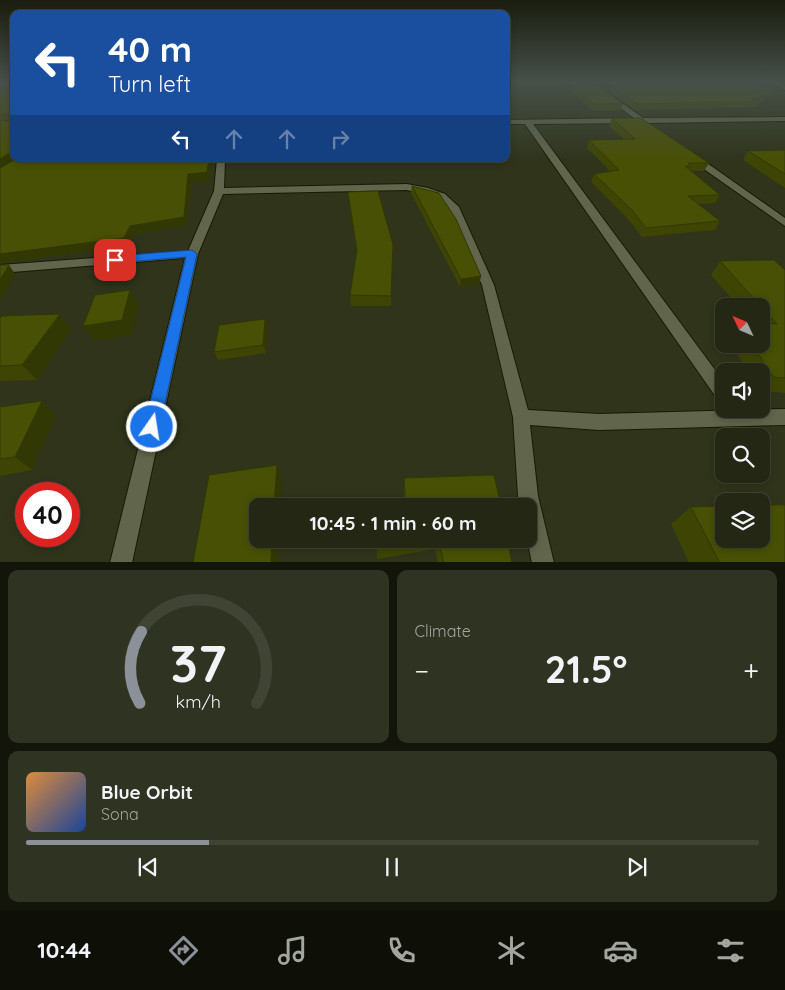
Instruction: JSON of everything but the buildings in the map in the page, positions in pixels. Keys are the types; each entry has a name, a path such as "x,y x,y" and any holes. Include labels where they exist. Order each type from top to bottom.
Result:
{"street":[{"path":"625,108 659,133"},
{"path":"510,122 785,120"},
{"path":"528,121 715,382"},
{"path":"683,150 785,223"},
{"path":"121,562 192,254 219,191 221,162"},
{"path":"219,191 375,186 426,190 442,196 454,207 488,285 521,417 528,496 543,562"},
{"path":"0,269 192,254"},
{"path":"521,417 599,422 715,414"},
{"path":"770,416 785,417"}],"route":[{"path":"115,260 192,254 152,427"}]}
